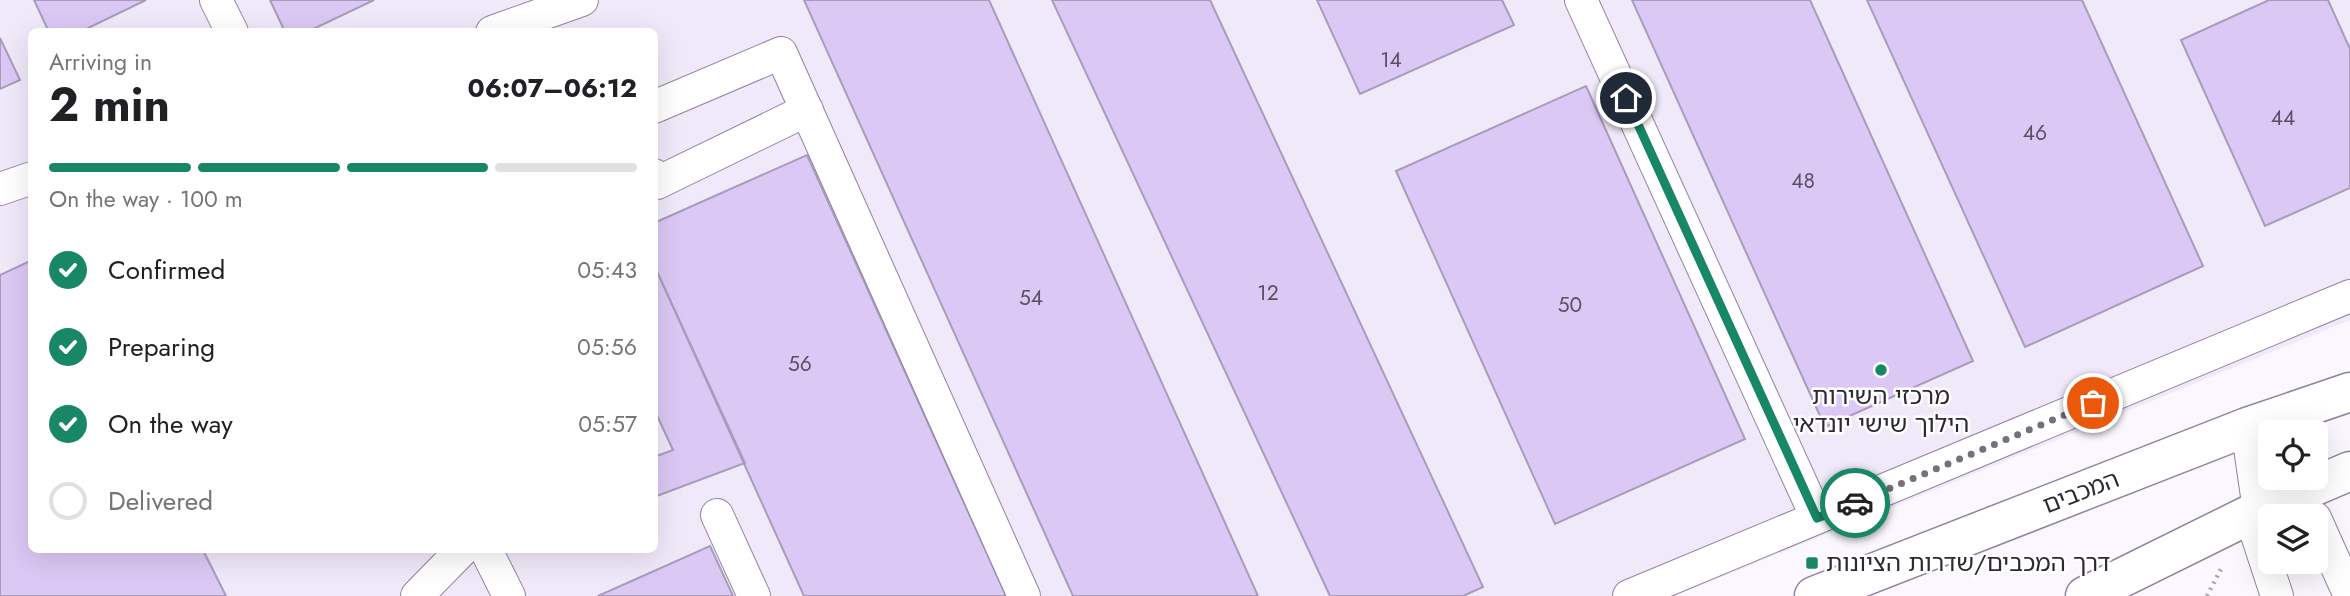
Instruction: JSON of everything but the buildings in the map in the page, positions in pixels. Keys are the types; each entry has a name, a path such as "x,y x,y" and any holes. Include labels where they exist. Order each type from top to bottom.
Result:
{"main road":[{"name":"המכבים","path":"2297,420 2350,392"},
{"name":"המכבים","path":"1814,596 2258,441"},
{"path":"2306,501 2350,471"},
{"path":"2085,596 2258,510"}],"street":[{"path":"210,0 220,28"},
{"path":"216,0 230,28"},
{"path":"503,28 582,0"},
{"path":"1581,0 1817,518"},
{"path":"658,105 781,53 1024,596"},
{"path":"658,183 807,110"},
{"path":"0,189 28,179"},
{"path":"1629,596 2350,296"},
{"path":"2306,501 2350,596"},
{"path":"717,515 754,596"},
{"path":"2258,517 2258,538"},
{"path":"417,596 459,553"},
{"path":"488,553 509,596"},
{"path":"2270,574 2277,596"}],"shaded area":[{"path":"0,0 2350,0 2350,320 1675,596 0,596"}],"way so far":[{"path":"1855,503 2093,403"}],"place":[{"name":"מרכזי השירות הילוך שישי יונדאי","path":"1881,370"},
{"name":"דרך המכבים/שדרות הציונות","path":"1812,563"}],"route":[{"path":"1626,98 1817,518 1855,503"}]}
